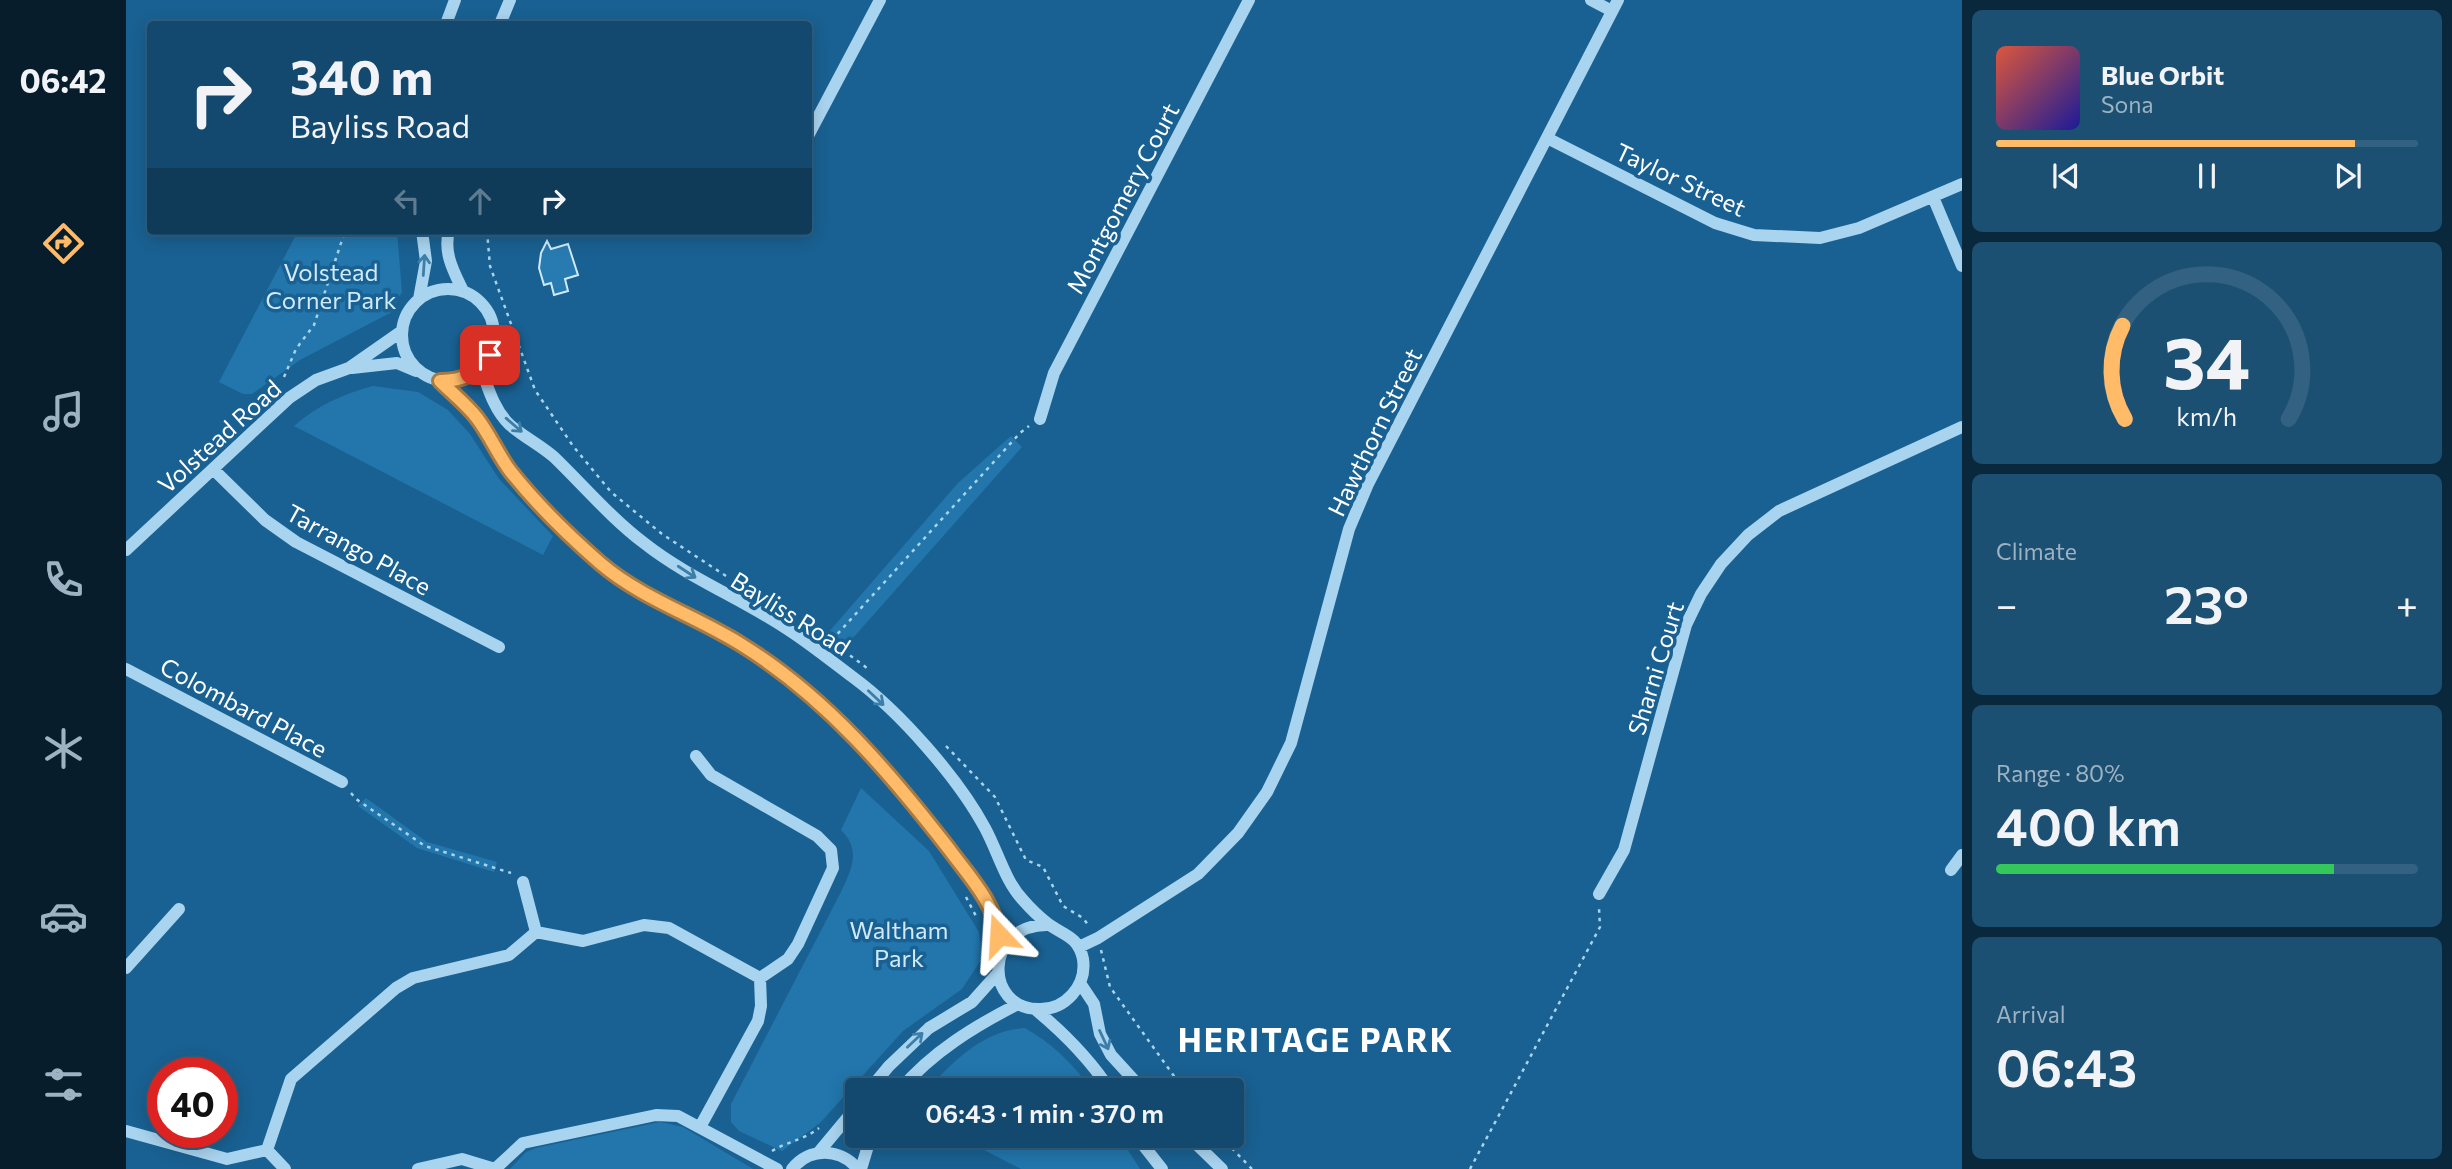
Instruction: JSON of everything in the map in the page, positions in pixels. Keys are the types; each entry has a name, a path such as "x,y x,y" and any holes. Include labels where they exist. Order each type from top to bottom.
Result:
{"street":[{"path":"447,21 455,0"},
{"path":"501,21 510,0"},
{"path":"812,128 880,0"},
{"name":"Montgomery Court","path":"1040,419 1054,373 1250,0"},
{"path":"1591,0 1615,6"},
{"name":"Hawthorn Street","path":"1079,947 1098,938 1198,874 1238,833 1267,792 1291,743 1349,529 1368,484 1615,6"},
{"name":"Taylor Street","path":"1547,138 1715,223 1754,235 1820,238 1860,229 1962,184"},
{"path":"1933,197 1962,266"},
{"path":"419,299 426,261 423,235"},
{"path":"448,235 449,261 463,291"},
{"path":"433,291 463,291 477,299 487,310 493,324 494,340 490,355 481,368 469,377 455,381 440,381 422,374 406,355 402,331 411,308 419,299 433,291"},
{"name":"Volstead Road","path":"126,550 289,398 317,380 349,368 402,331"},
{"name":"Volstead Road","path":"349,368 397,363 422,374"},
{"name":"Bayliss Road","path":"481,368 491,398 510,424 555,458 593,498 644,543 691,575 783,626 858,681 910,730 950,777 984,826 1021,899 1049,925 1061,929 1079,947"},
{"path":"440,381 476,417 510,470 558,526 604,566 666,607 741,644 791,679 845,727 909,798 979,889 996,920 1001,950 998,973 1002,985 1018,1003 1036,1010 1072,1040 1102,1078"},
{"name":"Sharni Court","path":"1599,894 1624,849 1686,625 1701,594 1721,564 1748,534 1779,511 1962,427"},
{"name":"Tarrango Place","path":"213,469 265,520 296,542 499,647"},
{"name":"Colombard Place","path":"126,669 342,782"},
{"path":"696,756 711,775 817,836 831,850 833,868 799,944 788,959 760,978"},
{"path":"1951,870 1962,855"},
{"path":"523,882 536,932"},
{"path":"126,968 179,909"},
{"path":"1001,950 1009,938 1021,929 1034,924 1049,925"},
{"path":"536,932 583,941 644,925 669,928 760,978"},
{"path":"267,1150 291,1079 396,988 413,978 509,955 536,932"},
{"path":"1036,1010 1062,1004 1073,995 1080,983 1083,959 1079,947"},
{"path":"879,1078 929,1028 972,1002 998,973"},
{"path":"700,1127 758,1021 761,1006 760,978"},
{"path":"1080,983 1094,1004 1100,1034 1111,1055 1132,1078"},
{"path":"913,1078 944,1048 981,1023 1018,1003"},
{"path":"418,1169 462,1159 495,1169 523,1143 656,1115 678,1116 777,1169"},
{"path":"818,1153 845,1121"},
{"path":"126,1131 227,1159 267,1150"},
{"path":"792,1169 805,1157 818,1153 842,1156 860,1169 867,1148"},
{"path":"1145,1148 1162,1169"},
{"path":"1200,1148 1222,1169"},
{"path":"267,1150 285,1169"}],"path":[{"path":"284,377 296,349 314,325 344,235"},
{"path":"832,640 1020,433 1040,419"},
{"path":"342,782 356,799 425,846 506,870 523,882"},
{"path":"1006,872 1026,860"},
{"path":"979,889 965,898 982,926"},
{"path":"1470,1169 1600,927 1599,894"},
{"path":"766,1161 772,1151 784,1144 803,1139 823,1125"},
{"path":"1232,1148 1252,1169"}],"green space":[{"name":"Volstead Corner Park","path":"296,235 397,235 402,292 390,313 300,360 252,394 243,394 219,382"},
{"name":"Volstead Corner Park","path":"373,386 418,392 448,410 470,434 499,479 553,536 543,555 294,426 331,401"},
{"path":"1011,436 1022,447 845,647 827,634 958,483"},
{"name":"Waltham Park","path":"861,788 929,851 979,932 983,957 962,989 903,1031 861,1078 845,1078 845,1095 820,1123 782,1151 739,1131 731,1122 731,1104 848,876 853,853 841,830"},
{"path":"366,798 427,842 497,862 494,872 417,848 358,806"},
{"path":"1025,1028 1045,1041 1062,1055 1082,1078 938,1078 970,1049 1009,1030"},
{"path":"660,1122 683,1127 753,1169 510,1169 526,1152 536,1148"},
{"path":"980,1148 1127,1148 1140,1169 1021,1169"}],"building":[{"path":"547,241 551,249 568,244 578,275 565,279 568,291 554,295 551,283 544,285 539,268 541,253"}],"district":[{"name":"HERITAGE PARK","path":"1316,1039"}],"route":[{"path":"490,355 481,368 469,377 440,381 476,417 510,470 558,526 604,566 666,607 741,644 791,679 845,727 909,798 979,889 996,920 999,935"}]}
